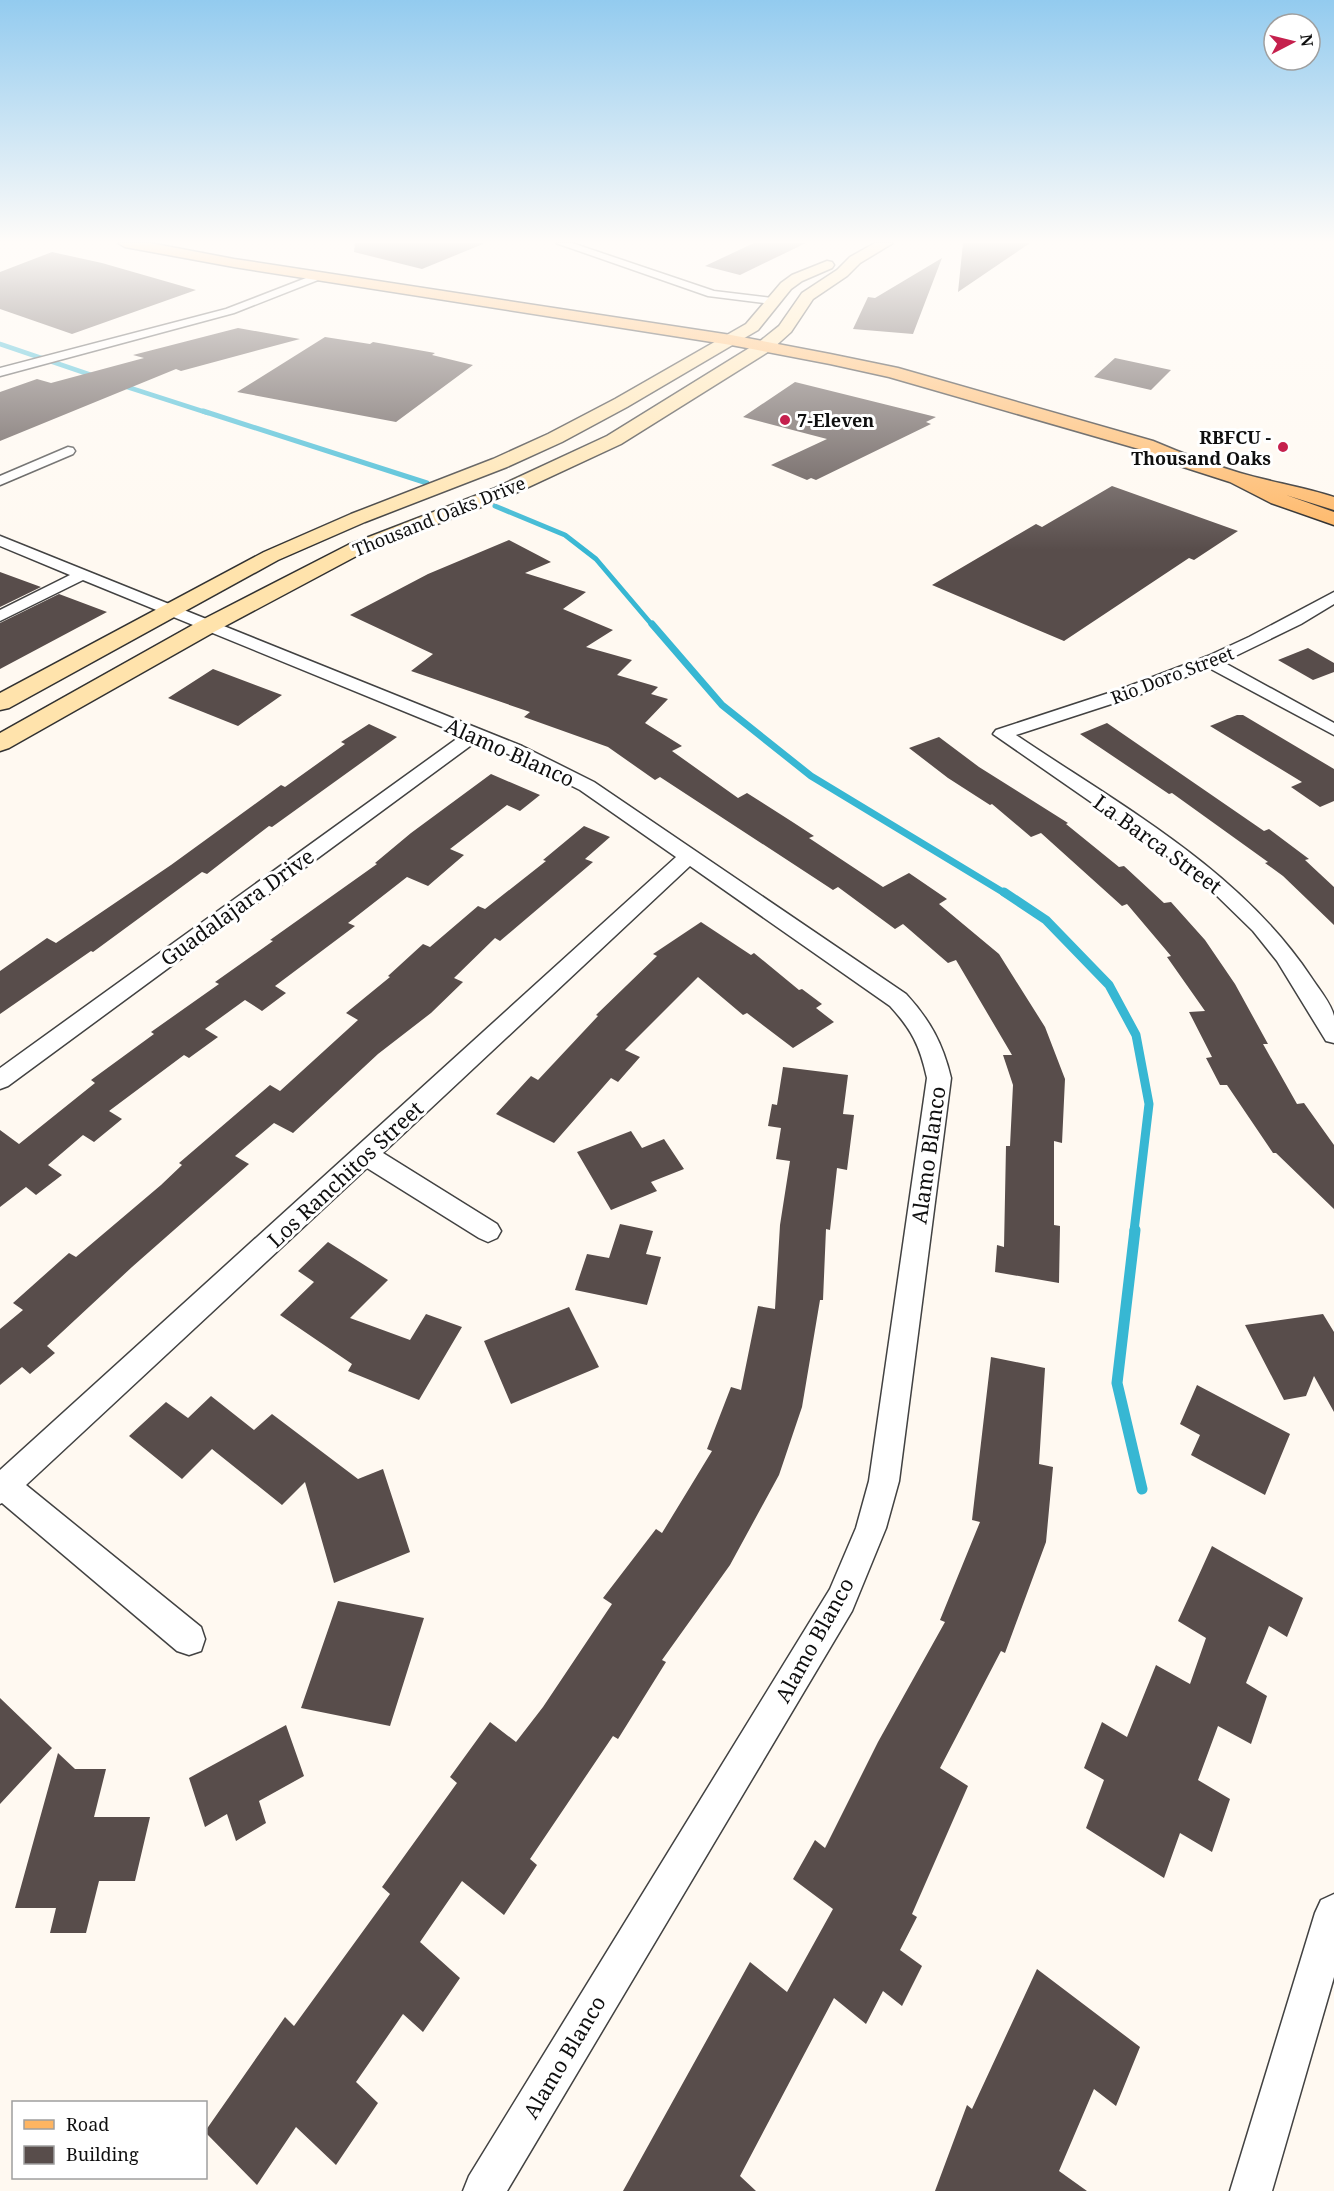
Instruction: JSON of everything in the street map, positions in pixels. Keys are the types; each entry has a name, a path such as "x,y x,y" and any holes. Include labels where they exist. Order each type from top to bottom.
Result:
{"main road":[{"name":"Thousand Oaks Drive","path":"0,703 170,610 311,537 500,463 555,438 621,404 722,345"},
{"path":"761,345 892,372 968,392 1146,445 1184,461 1236,478 1294,491 1334,504"},
{"name":"Thousand Oaks Drive","path":"0,743 206,627 355,549 500,493 614,440 765,346"},
{"path":"1236,478 1278,500 1334,519"}],"street":[{"path":"0,372 100,345"},
{"path":"0,481 68,451"},
{"name":"Alamo Blanco","path":"0,541 170,610 206,627 524,754 587,786 898,1000 921,1024 932,1048 939,1078 884,1481 871,1528 841,1600 484,2191"},
{"path":"0,616 82,575"},
{"name":"Rio Doro Street","path":"1002,734 1136,690 1245,647 1334,597"},
{"path":"1209,661 1334,730"},
{"name":"La Barca Street","path":"1002,734 1179,854 1249,914 1281,952 1319,1008 1334,1035"},
{"name":"Guadalajara Drive","path":"0,1080 474,735"},
{"name":"Los Ranchitos Street","path":"2,1488 689,856"},
{"path":"366,1155 488,1231"},
{"path":"2,1488 189,1639"},
{"path":"1251,2191 1334,1913"}],"building":[{"path":"171,345 277,345 181,371 176,369 0,441 0,392 37,379 51,383 144,358 133,355"},
{"path":"312,345 391,345 435,353 432,355 473,365 396,422 237,392"},
{"path":"1115,358 1171,370 1151,390 1094,377"},
{"path":"795,382 936,417 926,422 931,424 816,480 811,478 807,480 771,465 827,439 743,417"},
{"path":"1112,486 1238,531 1194,560 1189,558 1064,641 932,585 1036,524 1042,527"},
{"path":"509,540 551,562 525,573 586,592 563,609 613,630 586,647 632,660 617,675 658,687 651,694 668,699 645,723 682,746 672,751 738,798 747,793 791,821 814,836 809,838 883,887 909,873 947,899 939,904 999,954 1045,1027 1065,1079 1062,1143 1054,1141 1054,1225 1060,1226 1059,1283 995,1272 997,1245 1004,1247 1006,1146 1010,1146 1013,1085 1003,1055 1012,1055 956,960 948,963 903,924 895,929 838,887 833,890 660,777 655,780 608,747 524,717 530,712 411,671 433,654 350,615 428,574"},
{"path":"0,572 41,587 0,607"},
{"path":"59,594 107,612 0,669 0,623"},
{"path":"1308,648 1334,663 1334,672 1313,680 1278,660"},
{"path":"213,669 282,695 238,726 168,698"},
{"path":"1237,715 1243,715 1334,769 1334,801 1320,807 1291,787 1302,782 1210,726"},
{"path":"1107,723 1264,831 1269,829 1309,859 1305,860 1334,887 1334,925 1283,876 1265,863 1268,862 1172,793 1169,794 1080,734"},
{"path":"369,724 397,737 272,827 269,826 207,874 202,872 93,952 91,951 0,1014 0,971 47,938 56,943 171,865 281,785 285,787 345,744 341,742"},
{"path":"939,737 979,767 1068,823 1066,824 1119,867 1124,866 1164,903 1171,902 1205,940 1235,984 1268,1044 1263,1044 1297,1104 1304,1103 1334,1145 1334,1209 1276,1153 1273,1153 1227,1085 1220,1085 1206,1058 1212,1057 1189,1012 1205,1011 1167,957 1171,956 1127,904 1122,906 1041,833 1031,837 992,804 990,805 948,778 909,748"},
{"path":"491,774 540,795 520,811 507,805 450,849 464,855 428,886 407,877 348,923 355,926 275,986 286,993 262,1011 245,1000 205,1029 218,1037 189,1058 184,1055 109,1111 122,1119 94,1142 83,1135 48,1165 62,1175 36,1195 26,1187 0,1207 0,1130 19,1144 95,1083 91,1080 154,1034 151,1032 219,984 215,982 377,864 375,863 411,833"},
{"path":"584,826 610,837 585,859 593,862 500,941 495,938 454,978 463,982 431,1013 378,1054 293,1133 274,1123 235,1156 249,1164 47,1346 55,1353 30,1374 22,1367 0,1385 0,1329 23,1310 13,1303 69,1253 76,1257 161,1185 182,1165 179,1163 270,1085 280,1091 358,1020 346,1013 390,977 388,976 423,944 430,947 478,906 485,909 546,861 543,860"},
{"path":"701,922 751,955 754,953 799,990 802,989 822,1004 816,1008 834,1022 793,1048 747,1013 743,1015 698,977 625,1050 640,1057 618,1082 611,1078 554,1143 496,1114 531,1076 538,1080 598,1016 596,1015 657,956 653,954"},
{"path":"783,1067 848,1075 843,1114 854,1115 847,1170 837,1168 830,1230 826,1229 823,1300 820,1300 802,1407 779,1475 730,1565 662,1660 666,1662 618,1739 613,1736 530,1859 537,1865 504,1915 462,1881 420,1942 460,1978 423,2032 403,2014 356,2082 378,2103 336,2165 296,2127 257,2185 207,2134 207,2129 285,2017 294,2026 390,1894 382,1887 457,1783 450,1777 490,1722 516,1742 543,1707 612,1604 603,1598 656,1529 662,1533 712,1451 707,1449 731,1387 741,1390 758,1306 775,1309 780,1225 790,1161 776,1159 781,1128 768,1126 772,1104 777,1105"},
{"path":"631,1131 642,1148 664,1139 684,1169 651,1182 657,1191 611,1210 577,1152"},
{"path":"620,1224 653,1231 646,1254 661,1257 647,1305 575,1290 587,1254 609,1258"},
{"path":"328,1242 388,1280 350,1318 410,1340 426,1314 462,1327 419,1400 348,1371 352,1364 280,1315 314,1282 298,1271"},
{"path":"569,1307 599,1367 511,1404 484,1341"},
{"path":"1323,1314 1334,1332 1334,1412 1314,1376 1306,1396 1284,1400 1245,1325"},
{"path":"991,1357 1045,1368 1039,1464 1053,1467 1046,1542 1005,1653 1001,1651 940,1768 968,1786 912,1914 917,1917 900,1950 922,1966 902,2006 883,1991 866,2024 834,1998 740,2176 756,2191 623,2191 750,1962 787,1992 833,1909 793,1879 815,1840 825,1848 878,1742 945,1622 940,1620 980,1522 972,1520"},
{"path":"1197,1385 1290,1434 1265,1495 1191,1455 1200,1435 1180,1424"},
{"path":"211,1396 254,1430 272,1414 358,1479 383,1469 410,1552 334,1583 305,1482 282,1505 212,1449 182,1479 129,1436 166,1402 188,1418"},
{"path":"1212,1546 1303,1598 1287,1637 1269,1626 1246,1683 1267,1696 1251,1744 1218,1726 1198,1780 1230,1799 1212,1852 1180,1833 1164,1878 1086,1828 1104,1780 1084,1768 1102,1722 1127,1737 1156,1665 1190,1684 1206,1638 1178,1621"},
{"path":"338,1601 424,1618 390,1726 301,1708"},
{"path":"0,1698 52,1748 0,1804"},
{"path":"286,1725 304,1776 259,1801 266,1823 236,1841 227,1814 205,1827 189,1778"},
{"path":"58,1753 75,1769 106,1769 94,1817 150,1817 135,1881 99,1881 86,1933 50,1933 56,1908 15,1908"},
{"path":"1037,1969 1140,2047 1116,2106 1094,2089 1059,2171 1087,2191 935,2191 967,2105 972,2109"}],"waterway":[{"path":"4,345 97,377"},
{"path":"118,384 208,413"},
{"path":"203,411 427,483"},
{"path":"495,506 565,535 596,559 653,626"},
{"path":"652,624 722,705 811,776 1006,894"},
{"path":"1004,892 1046,920 1109,985 1136,1035 1149,1104 1134,1231"},
{"path":"1135,1230 1117,1383 1142,1489"}],"place":[{"name":"7-Eleven","path":"785,420"},
{"name":"RBFCU - Thousand Oaks","path":"1283,447"}]}
